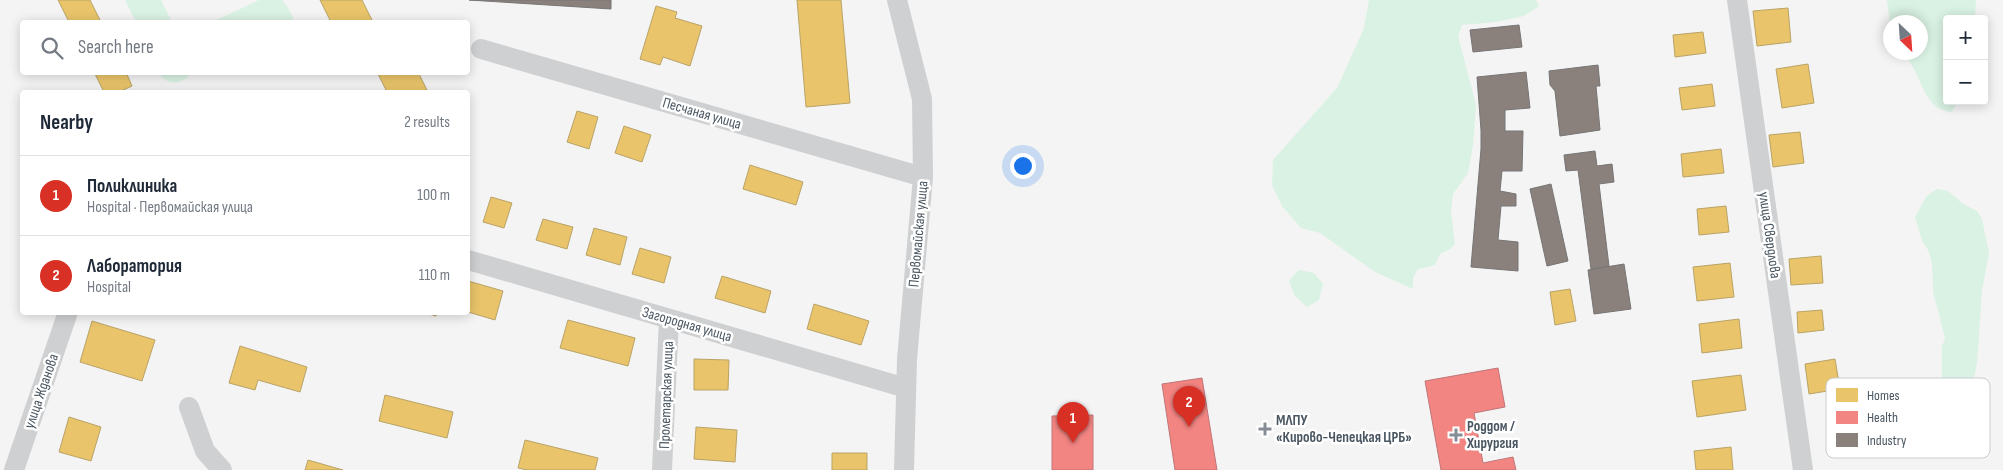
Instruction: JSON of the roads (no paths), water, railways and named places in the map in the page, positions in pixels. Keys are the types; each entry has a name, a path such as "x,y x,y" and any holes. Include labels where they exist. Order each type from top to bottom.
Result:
{"street":[{"name":"Первомайская улица","path":"897,0 922,99 923,177 907,359 904,470"},
{"name":"улица Свердлова","path":"1737,0 1803,470"},
{"name":"Песчаная улица","path":"481,49 923,177"},
{"name":"Загородная улица","path":"470,261 906,388"},
{"name":"улица Жданова","path":"14,470 67,315"},
{"name":"Пролетарская улица","path":"662,470 669,319"},
{"path":"189,407 205,451 222,470"}],"place":[{"name":"Лаборатория","path":"1189,427"},
{"name":"МЛПУ «Кирово-Чепецкая ЦРБ»","path":"1265,429"},
{"name":"Роддом / Хирургия","path":"1456,435"},
{"name":"Поликлиника","path":"1073,443"}]}
